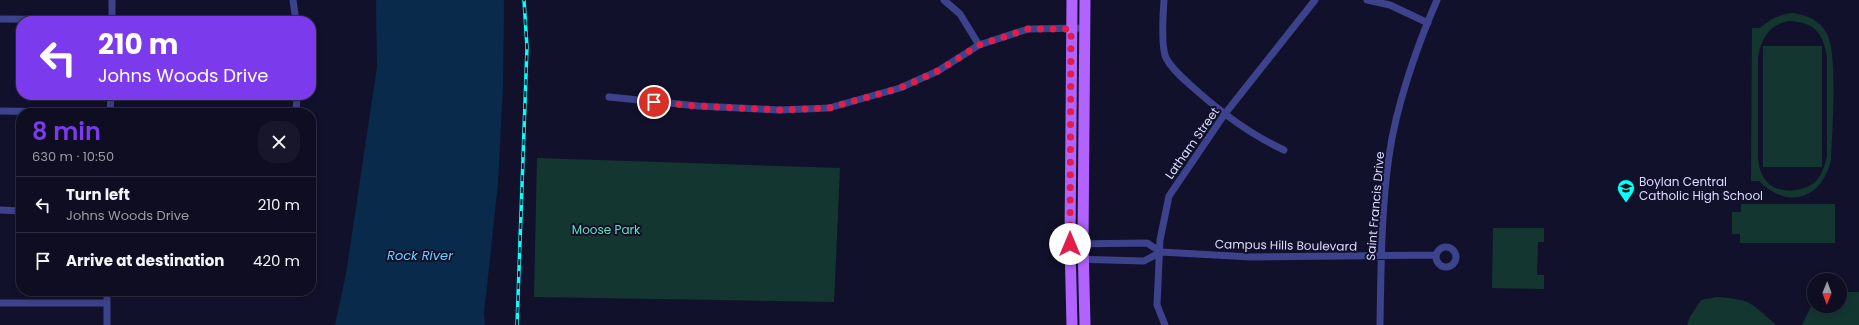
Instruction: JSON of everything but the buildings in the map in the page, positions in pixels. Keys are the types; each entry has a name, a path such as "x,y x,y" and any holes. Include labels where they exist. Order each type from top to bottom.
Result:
{"main road":[{"path":"1072,0 1070,244 1072,325"},
{"path":"1085,0 1083,244 1085,325"}],"street":[{"path":"112,0 112,16"},
{"path":"293,0 295,16"},
{"path":"944,0 960,14 979,45"},
{"path":"1164,0 1162,24 1166,57 1176,72 1224,115 1262,140 1284,150"},
{"name":"Latham Street","path":"1165,325 1157,305 1161,252 1160,240 1168,196 1224,115 1315,0"},
{"path":"1366,0 1390,5 1428,23"},
{"name":"Saint Francis Drive","path":"1380,325 1381,257 1389,154 1409,76 1437,0"},
{"path":"0,19 16,19"},
{"path":"609,97 698,106 780,110 829,108 900,88 938,71 979,45 1028,29 1085,28"},
{"path":"0,111 16,111"},
{"path":"0,210 16,211"},
{"name":"Campus Hills Boulevard","path":"1070,244 1147,243 1161,252 1251,257 1381,257 1436,255"},
{"name":"Campus Hills Boulevard","path":"1071,259 1144,261 1161,252"},
{"path":"107,296 107,325"},
{"path":"0,303 107,303"}],"green space":[{"path":"1792,13 1808,17 1821,25 1824,29 1830,44 1833,76 1831,160 1827,173 1820,184 1812,191 1802,196 1792,197 1781,195 1770,190 1759,181 1751,181 1752,28 1760,28 1774,18","holes":["1788,21 1811,26 1816,30 1820,35 1825,48 1827,57 1827,156 1823,170 1816,181 1806,188 1786,190 1769,184 1764,178 1759,167 1758,58 1764,39 1775,26"]},
{"path":"1763,46 1822,46 1822,167 1763,167"},
{"name":"Moose Park","path":"537,158 840,168 834,302 534,297"},
{"path":"1741,204 1835,204 1835,243 1740,243 1740,234 1732,234 1732,212 1741,212"},
{"path":"1493,228 1544,228 1544,242 1538,242 1537,275 1544,275 1544,289 1492,288"},
{"path":"1847,292 1859,292 1859,325 1802,325 1808,313 1847,313"},
{"path":"1717,297 1744,301 1755,307 1776,325 1687,325 1690,317 1701,300"}],"water":[{"name":"Rock River","path":"376,0 504,0 503,87 498,183 484,314 485,325 335,325 346,274 377,67"}],"railway":[{"path":"517,325 527,47 524,0"}],"place":[{"name":"Boylan Central Catholic High School","path":"1626,203"}],"route":[{"path":"654,102 698,106 780,110 829,108 900,88 938,71 979,45 1028,29 1071,29 1070,244"}]}
